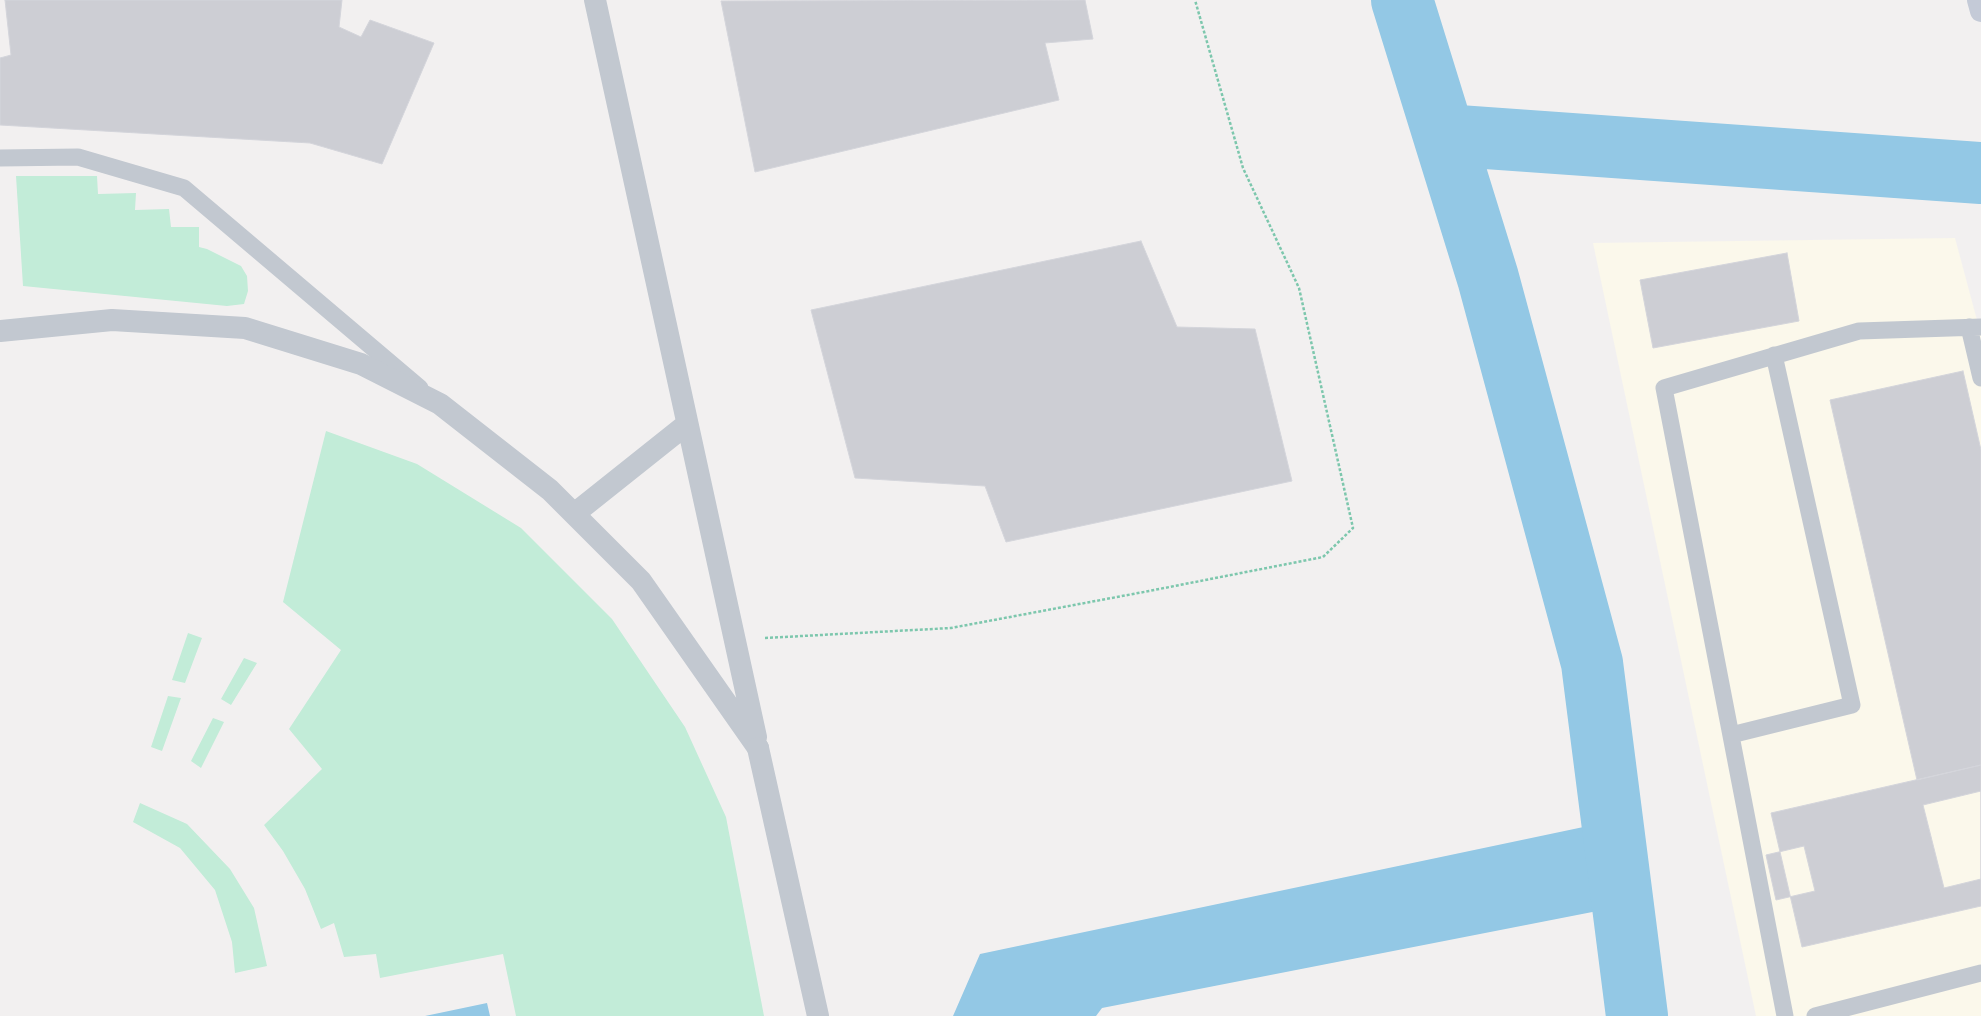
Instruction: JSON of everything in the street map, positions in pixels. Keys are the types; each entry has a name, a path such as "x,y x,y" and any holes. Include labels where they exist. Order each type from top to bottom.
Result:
{"main road":[{"path":"1978,0 1981,11"}],"street":[{"path":"595,0 734,639 818,1016"},
{"path":"0,332 112,320 245,328 361,364 440,404 550,490 641,580 758,748"},
{"path":"574,514 687,424"}],"lane":[{"path":"0,158 78,157 184,188 440,404"},
{"path":"1785,1016 1664,388 1859,331 1975,327 1981,378"},
{"path":"1731,735 1852,706 1774,355"},
{"path":"1815,1016 1981,973"}],"path":[{"path":"734,639 951,628 1323,557 1352,528 1299,288 1243,168 1195,0"}],"shaded area":[{"path":"1955,238 1981,335 1981,1016 1756,1016 1593,243"}],"green space":[{"path":"16,176 97,176 98,194 136,193 135,210 169,209 171,227 199,227 199,247 207,249 241,266 247,276 248,291 244,304 227,306 23,286"},
{"path":"326,431 417,464 521,528 612,619 685,727 726,817 764,1016 516,1016 503,954 380,978 376,954 344,957 334,923 321,929 305,889 283,851 264,825 322,769 289,729 341,650 283,602"},
{"path":"188,633 202,638 185,683 172,680"},
{"path":"244,658 257,663 231,705 221,699"},
{"path":"168,696 181,698 162,751 151,747"},
{"path":"213,718 224,722 201,768 191,761"},
{"path":"140,803 187,824 230,869 254,908 267,966 235,973 232,942 215,890 180,848 133,822"}],"water":[{"path":"1612,821 1623,906 1102,1008 1096,1016 953,1016 980,954"},
{"path":"487,1003 490,1016 425,1016"}],"building":[{"path":"5,0 342,0 339,27 361,37 370,20 434,43 382,164 310,143 0,125 0,58 11,55"},
{"path":"1085,0 1093,39 1045,43 1059,100 755,172 721,1"},
{"path":"1141,241 1177,327 1255,329 1292,481 1006,542 985,486 855,478 811,310"},
{"path":"1787,253 1799,321 1653,348 1640,280"},
{"path":"1963,371 1981,450 1981,765 1917,780 1830,400"},
{"path":"1981,765 1981,906 1802,947 1771,813"},
{"path":"1981,791 1981,879 1944,888 1923,805"},
{"path":"1804,846 1815,891 1776,900 1766,855"}],"waterway":[{"path":"1402,0 1488,278 1592,663 1637,1016"},
{"path":"1444,135 1981,173"}]}
